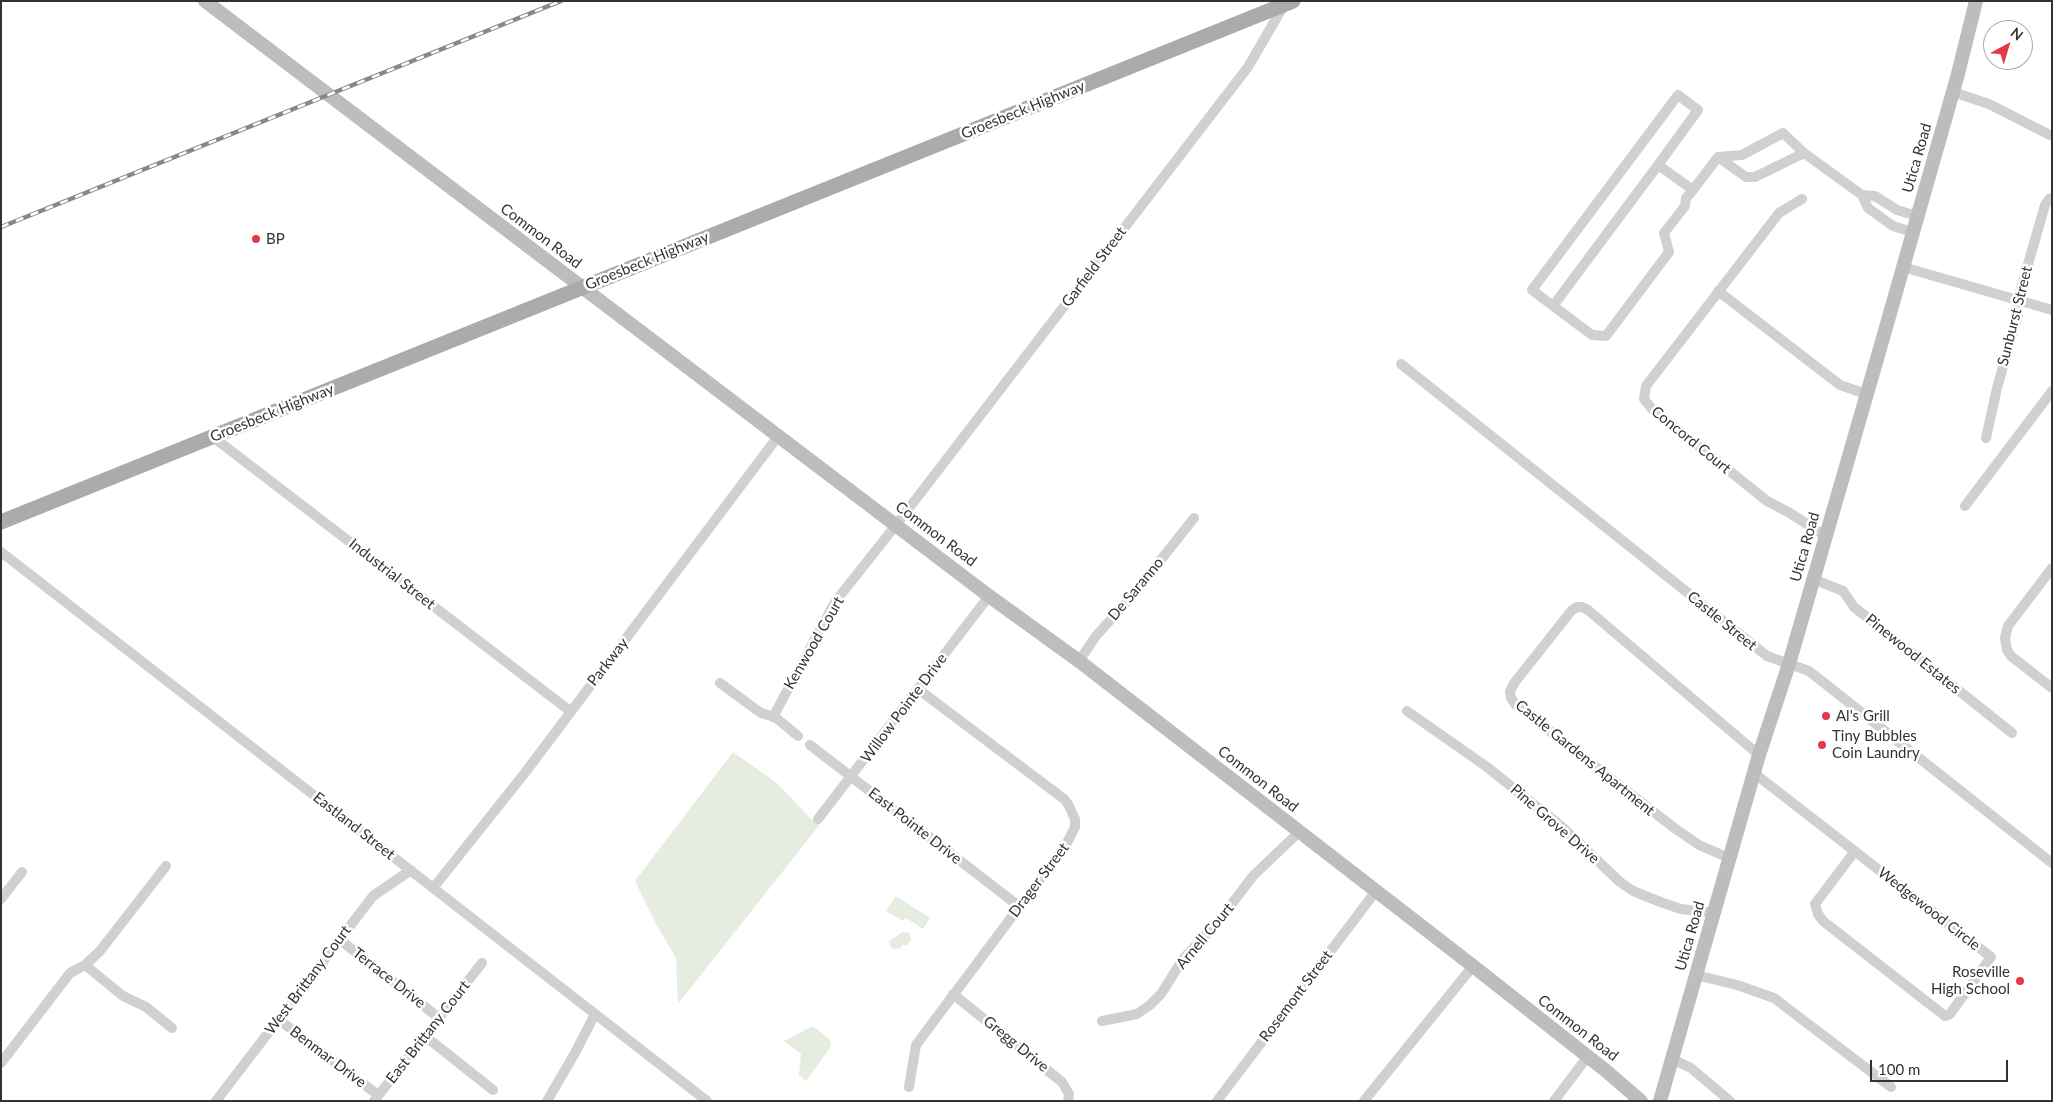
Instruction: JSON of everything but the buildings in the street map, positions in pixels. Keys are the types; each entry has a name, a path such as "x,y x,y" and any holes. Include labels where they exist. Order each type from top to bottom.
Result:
{"main road":[{"name":"Groesbeck Highway","path":"1,522 1289,3"}],"street":[{"name":"Common Road","path":"205,1 990,596 1079,660 1588,1056 1641,1101"},
{"name":"Utica Road","path":"1660,1101 1759,755 1789,664 1903,268 1953,92 1976,1"},
{"name":"Garfield Street","path":"896,525 1248,67 1289,3"},
{"path":"1953,92 1989,104 2052,136"},
{"path":"1553,306 1698,110 1678,95 1532,290 1553,306 1592,335 1606,336 1669,252 1664,233 1685,206 1686,198 1718,157 1742,155 1783,133 1804,153 1862,195 1868,208 1892,226 1912,232"},
{"path":"1718,157 1746,177 1755,177 1804,153"},
{"path":"1658,165 1693,190"},
{"path":"1862,195 1875,196 1896,210 1917,216"},
{"name":"Sunburst Street","path":"1986,438 1997,388 2018,315 2018,299 2045,204 2052,198"},
{"name":"Concord Court","path":"1802,199 1779,213 1646,386 1644,400 1652,409 1767,501 1790,513 1816,532 1825,536"},
{"path":"1903,268 2052,310"},
{"path":"1718,291 1840,384 1866,394"},
{"name":"Castle Street","path":"1401,364 1760,651 1772,659 1809,671 2052,864"},
{"path":"1965,506 2052,392"},
{"name":"Industrial Street","path":"213,436 570,712"},
{"name":"Parkway","path":"434,888 524,774 779,436"},
{"name":"De Saranno","path":"1079,660 1096,636 1133,595 1194,518"},
{"name":"Kenwood Court","path":"773,717 835,602 896,525"},
{"name":"Eastland Street","path":"1,552 707,1101"},
{"path":"2052,568 2008,626 2005,638 2007,650 2011,656 2052,688"},
{"name":"Pinewood Estates","path":"1813,579 1843,591 1854,607 2012,733"},
{"name":"Willow Pointe Drive","path":"818,819 990,596"},
{"name":"Castle Gardens Apartment","path":"1729,858 1699,845 1672,828 1515,704 1511,698 1510,691 1572,610 1582,607 1588,610 1759,755"},
{"path":"720,683 761,713 773,717 798,736"},
{"name":"Drager Street","path":"909,1087 916,1045 1020,907 1072,834 1075,819 1064,799 918,689"},
{"name":"Pine Grove Drive","path":"1407,711 1487,767 1562,827 1620,882 1663,904 1714,913"},
{"name":"East Pointe Drive","path":"810,745 1020,907"},
{"name":"Wedgewood Circle","path":"1754,773 1855,851 1991,957 1950,1014 1945,1016 1823,921 1818,914 1815,904 1855,851"},
{"name":"Arnell Court","path":"1102,1021 1137,1014 1150,1005 1161,994 1183,959 1218,922 1253,876 1299,832"},
{"path":"1,1062 70,973 85,965 100,951 166,866"},
{"name":"West Brittany Court","path":"218,1100 373,896 411,870"},
{"path":"1,899 22,872"},
{"name":"Rosemont Street","path":"1217,1101 1376,891"},
{"name":"Terrace Drive","path":"339,939 439,1018"},
{"name":"East Brittany Court","path":"376,1098 482,963"},
{"path":"85,965 123,996 146,1007 172,1028"},
{"path":"1364,1101 1473,966"},
{"path":"1696,974 1737,985 1774,998 1891,1087"},
{"name":"Gregg Drive","path":"953,994 1062,1082 1068,1094 1068,1101"},
{"path":"546,1101 575,1054 595,1014"},
{"name":"Benmar Drive","path":"278,1019 376,1098"},
{"path":"425,1036 493,1090"},
{"path":"1554,1101 1588,1056"},
{"path":"1672,1059 1691,1068 1730,1101"}],"shaded area":[{"path":"733,752 777,783 812,820 821,823 678,1004 676,958 657,926 635,881"},
{"path":"896,896 930,918 923,929 906,918 903,921 886,911"},
{"path":"902,932 910,933 911,940 907,945 902,945 901,948 892,949 889,942"},
{"path":"813,1026 829,1039 831,1044 806,1081 799,1075 801,1054 784,1041"}],"railway":[{"path":"1,227 561,1"}],"place":[{"name":"BP","path":"256,239"},
{"name":"Al's Grill","path":"1826,716"},
{"name":"Tiny Bubbles Coin Laundry","path":"1822,745"},
{"name":"Roseville High School","path":"2020,981"}]}
